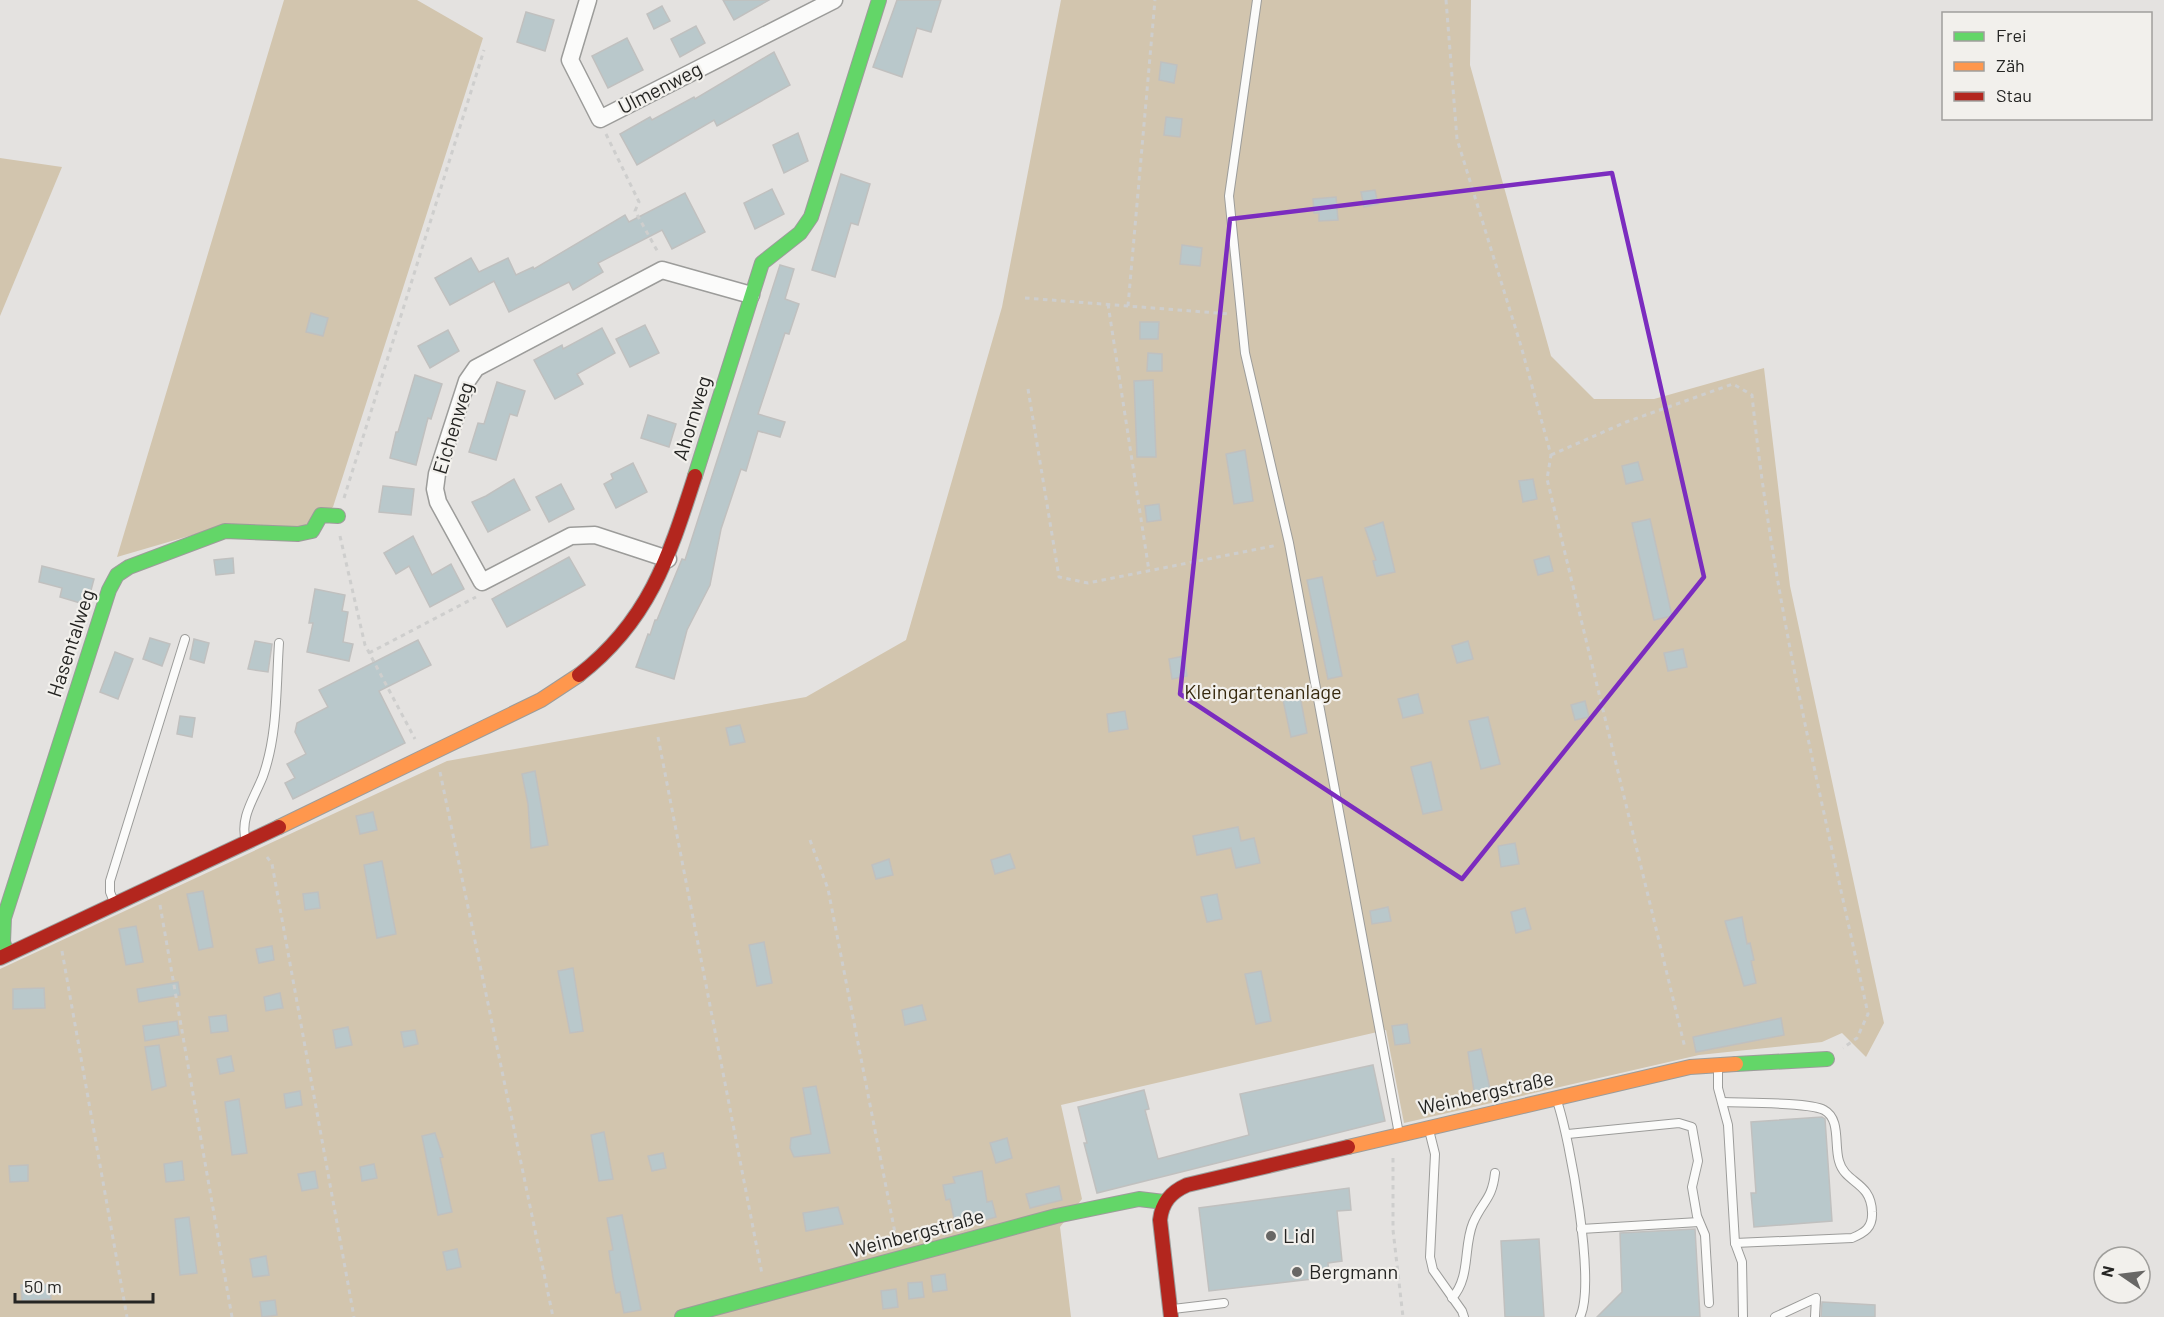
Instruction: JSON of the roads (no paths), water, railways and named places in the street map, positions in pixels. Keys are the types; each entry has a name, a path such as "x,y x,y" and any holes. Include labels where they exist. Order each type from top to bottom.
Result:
{"street":[{"name":"Ulmenweg","path":"588,0 570,60 600,119 834,0"},
{"name":"Ahornweg","path":"428,754 541,700 584,672 620,638 641,611 668,559 758,271 767,256 798,238 811,217 879,0"},
{"name":"Eichenweg","path":"668,559 605,538 583,534 571,536 482,582 438,502 435,489 437,474 470,373 610,297 668,270 751,295"},
{"name":"Hasentalweg","path":"338,516 321,515 312,531 298,534 225,531 129,567 117,575 102,611 4,918 3,956 154,887 428,754"},
{"name":"Weinbergstraße","path":"682,1317 1056,1216 1129,1201 1153,1199 1164,1202 1177,1189 1187,1185 1556,1097 1690,1067 1827,1059"},
{"path":"1164,1202 1159,1219 1170,1313"}],"lane":[{"path":"1257,0 1229,196 1245,352 1289,543 1396,1134"},
{"path":"115,904 110,892 110,881 185,639"},
{"path":"251,840 243,832 246,818 264,774 274,726 279,643"},
{"path":"1718,1065 1718,1088 1728,1125 1735,1243 1742,1262 1743,1317"},
{"path":"1556,1097 1568,1134 1581,1229 1586,1298 1580,1317"},
{"path":"1723,1102 1765,1103 1825,1110 1833,1119 1838,1160 1843,1170 1863,1185 1872,1203 1871,1226 1864,1233 1851,1238 1735,1243"},
{"path":"1568,1134 1679,1123 1692,1127 1698,1161 1692,1187 1699,1222 1705,1235 1709,1303"},
{"path":"1428,1127 1435,1154 1430,1257 1433,1270 1464,1317"},
{"path":"1452,1298 1460,1290 1473,1223 1493,1192 1495,1173"},
{"path":"1581,1229 1699,1222"},
{"path":"1775,1317 1816,1298 1815,1317"},
{"path":"1170,1313 1224,1303"}],"place":[{"name":"Lidl","path":"1271,1236"},
{"name":"Bergmann","path":"1297,1272"}],"park label":[{"name":"Kleingartenanlage","path":"1263,692"}]}
